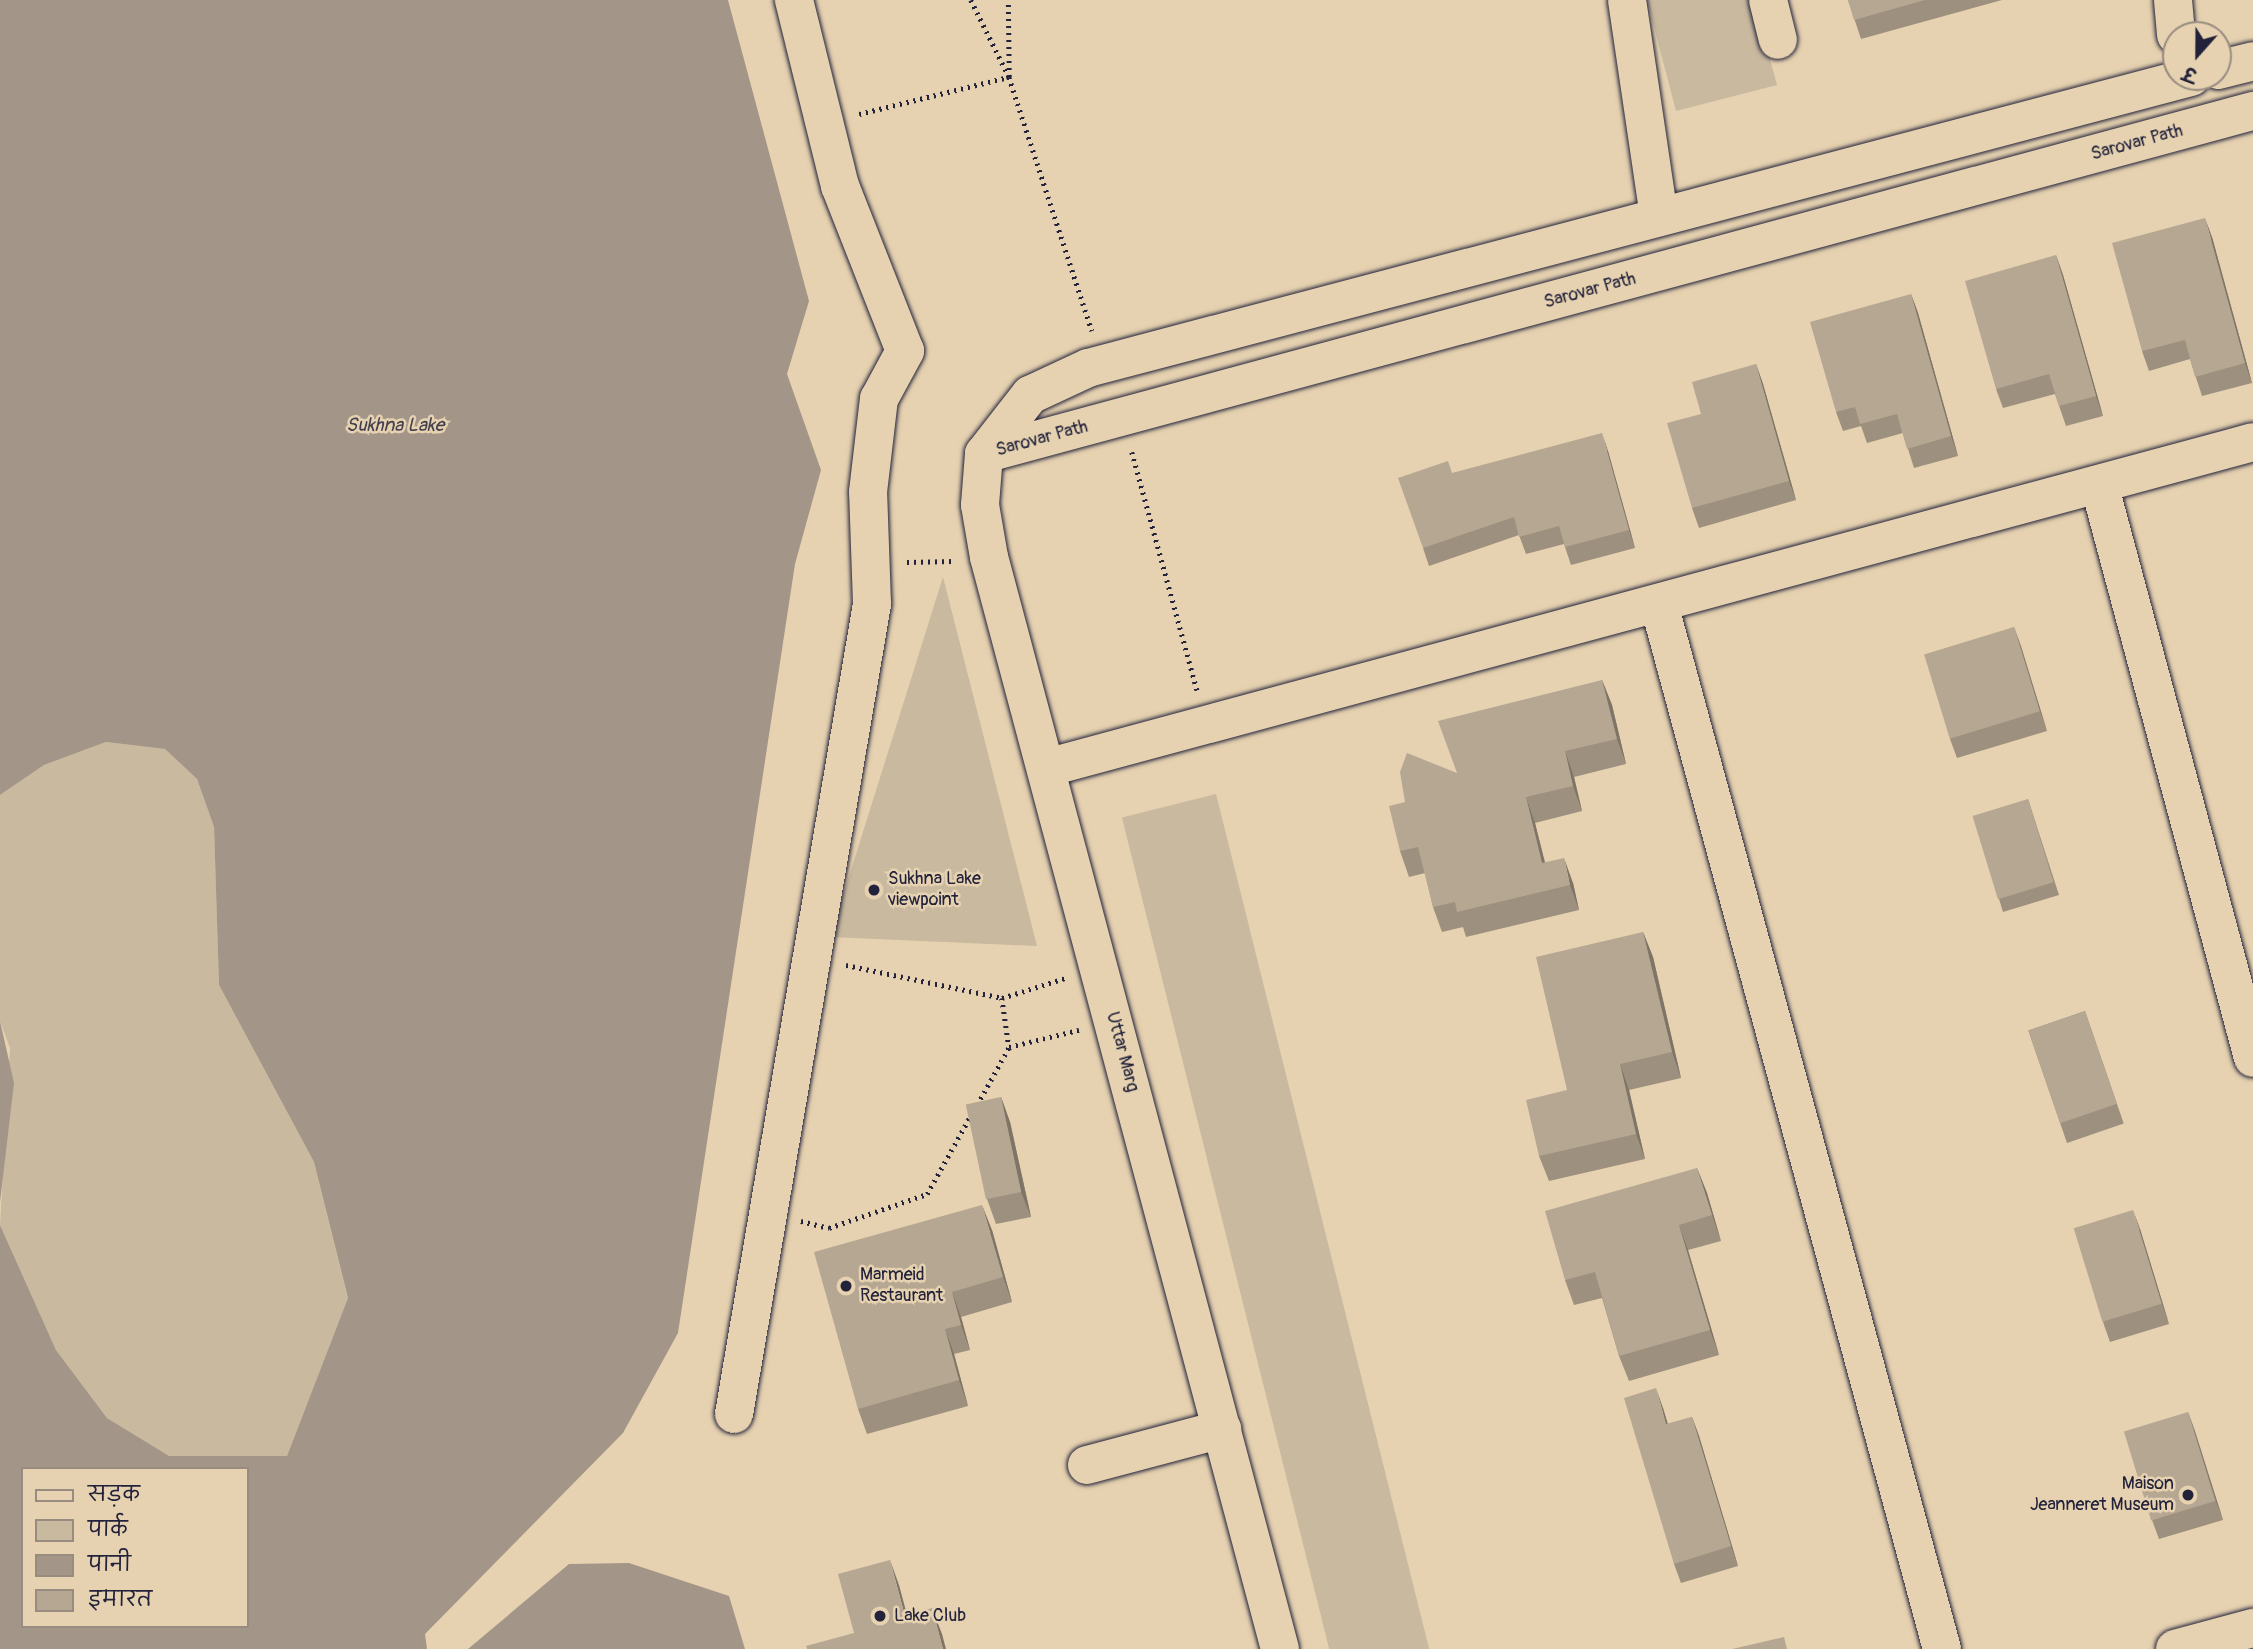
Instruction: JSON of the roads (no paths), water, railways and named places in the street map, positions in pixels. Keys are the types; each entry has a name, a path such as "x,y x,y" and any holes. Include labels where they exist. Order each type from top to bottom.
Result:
{"street":[{"path":"734,1414 765,1211 872,604 868,492 879,399 905,351 840,186 794,0"},
{"path":"1768,0 1779,40"},
{"path":"2173,0 2175,21"},
{"path":"1619,3 1659,218"},
{"path":"2232,66 2253,61"},
{"name":"Sarovar Path","path":"984,454 1030,395 1088,368 2162,84"},
{"name":"Sarovar Path","path":"984,454 2253,111"},
{"path":"1046,768 2253,442"},
{"name":"Uttar Marg","path":"984,454 980,505 989,557 1280,1649"},
{"path":"2099,484 2253,1058"},
{"path":"1659,604 1942,1649"},
{"path":"1087,1465 1222,1429"},
{"path":"2175,1649 2253,1628"}],"water":[{"name":"Sukhna Lake","path":"0,0 728,0 809,301 787,374 821,470 795,564 678,1333 623,1433 425,1634 427,1649 0,1649 0,1225 56,1350 107,1418 169,1456 287,1456 348,1298 314,1162 219,985 214,827 197,779 165,749 106,742 44,765 0,795"},
{"path":"0,1021 14,1083 0,1202"},
{"path":"629,1563 729,1596 745,1649 468,1649 569,1564"}],"place":[{"name":"Sukhna Lake viewpoint","path":"874,890"},
{"name":"Marmeid Restaurant","path":"846,1286"},
{"name":"Maison Jeanneret Museum","path":"2188,1495"},
{"name":"Lake Club","path":"880,1616"}]}
